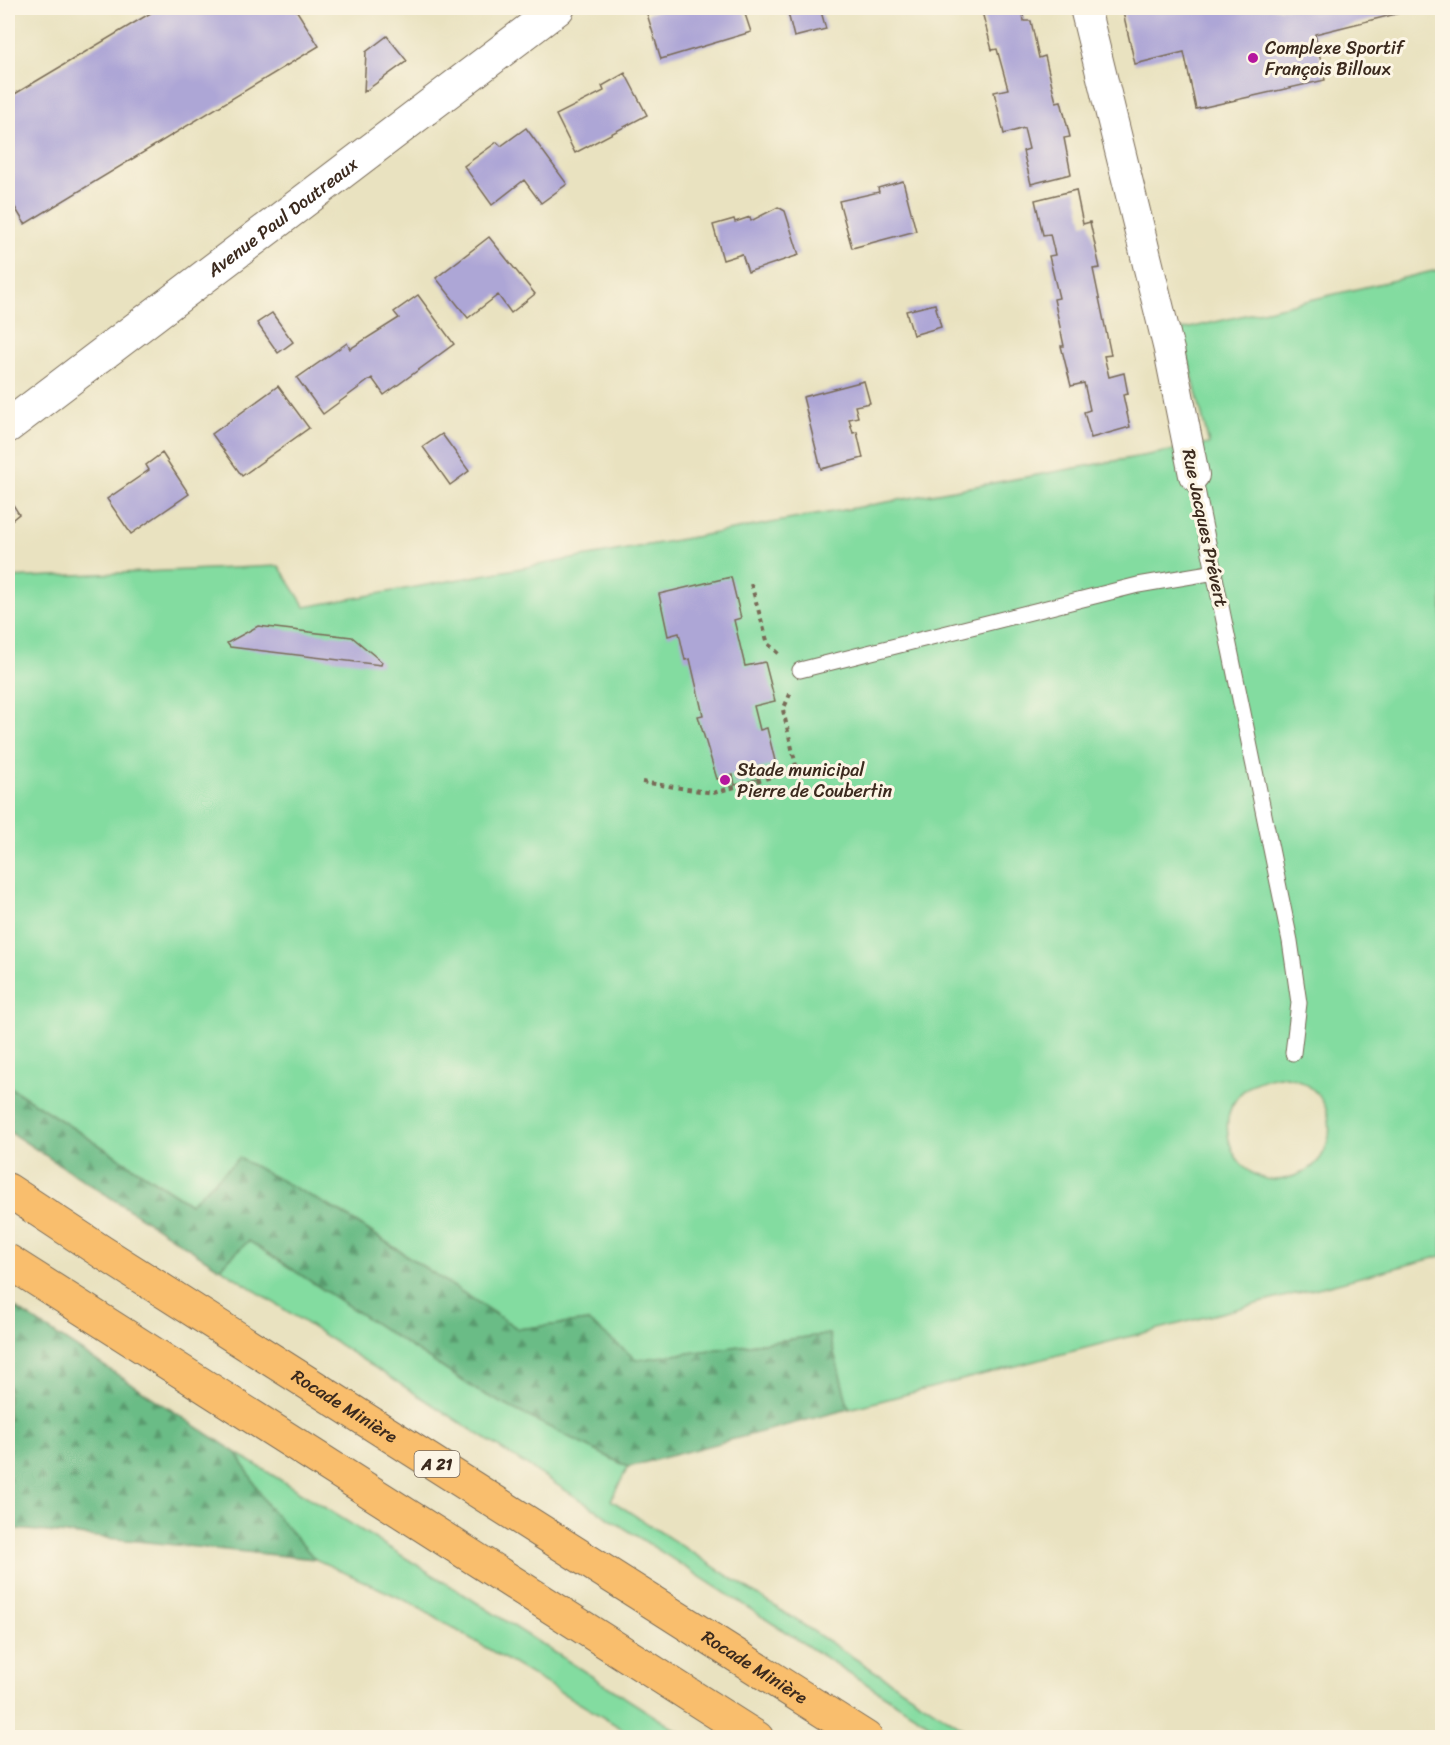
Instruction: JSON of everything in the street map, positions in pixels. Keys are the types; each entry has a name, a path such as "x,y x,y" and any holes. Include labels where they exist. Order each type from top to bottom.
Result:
{"highway":[{"name":"Rocade Minière","path":"8,1190 112,1259 867,1737"},
{"path":"8,1261 757,1737"}],"street":[{"name":"Avenue Paul Doutreaux","path":"8,426 558,8"},
{"name":"Rue Jacques Prévert","path":"1085,8 1169,350 1194,475"}],"lane":[{"name":"Rue Jacques Prévert","path":"1194,475 1290,941 1299,1003 1293,1053"},
{"path":"800,670 1138,585 1215,572"}],"path":[{"path":"642,782 713,793 797,770 783,710 800,670 768,644 751,584"}],"green space":[{"name":"Stade municipal Pierre de Coubertin","path":"1442,269 1442,1256 849,1409 829,1334 637,1360 588,1321 518,1329 341,1212 249,1241 478,1391 628,1467 611,1500 976,1737 949,1737 220,1268 248,1241 8,1086 8,578 279,566 305,607 1209,444 1181,330","holes":["1280,1076 1298,1080 1318,1095 1328,1115 1329,1138 1319,1160 1309,1169 1288,1178 1267,1179 1249,1171 1236,1156 1228,1138 1228,1118 1236,1099 1253,1084"]},
{"path":"8,1086 190,1204 239,1158 340,1212 518,1329 588,1321 637,1360 829,1334 849,1409 628,1467 478,1391 249,1241 219,1268 8,1131"},
{"path":"8,1303 237,1453 267,1505 315,1559 8,1528"},
{"path":"237,1453 687,1737 636,1737 411,1603 315,1559 267,1505"}],"building":[{"path":"159,8 295,8 319,46 25,224 8,196 8,98"},
{"path":"666,8 743,8 751,32 661,59 647,14"},
{"path":"820,8 826,29 794,37 787,9"},
{"path":"981,8 1022,8 1024,21 1031,21 1039,58 1045,56 1056,102 1061,101 1070,137 1064,138 1071,174 1031,184 1023,151 1029,149 1024,128 1004,134 994,92 1008,89 997,49 992,50"},
{"name":"Complexe Sportif François Billoux","path":"1122,8 1420,8 1315,34 1325,80 1196,109 1184,52 1135,64"},
{"path":"387,36 407,61 364,92 366,52"},
{"path":"625,73 647,115 575,153 556,115 604,91 602,86"},
{"path":"526,128 567,184 541,203 524,180 492,205 464,166 497,142 501,146"},
{"path":"903,181 916,231 852,248 839,201 879,192 878,188"},
{"path":"1076,190 1083,224 1090,222 1100,268 1093,269 1111,355 1104,356 1109,377 1124,373 1128,394 1123,395 1130,427 1091,438 1084,412 1090,410 1084,383 1071,386 1061,346 1064,346 1054,299 1059,298 1049,256 1055,255 1050,234 1043,235 1035,200"},
{"path":"778,207 785,211 799,255 748,272 742,254 723,260 713,225 750,217 751,221"},
{"path":"489,237 535,294 511,313 498,295 468,318 436,278"},
{"path":"418,295 454,344 384,395 372,378 323,414 297,378 347,343 350,349 399,318 394,312"},
{"path":"935,304 941,327 913,335 906,311"},
{"path":"272,313 293,342 278,353 257,323"},
{"path":"864,381 870,403 855,406 858,417 849,419 853,433 857,432 863,458 821,469 803,397"},
{"path":"278,386 309,428 242,476 212,434"},
{"path":"442,434 469,471 450,485 423,447"},
{"path":"162,453 189,494 131,534 107,499 149,470 146,465"},
{"path":"8,497 19,514 8,523"},
{"path":"731,577 741,618 734,620 745,666 765,662 775,701 754,706 760,730 767,728 776,765 755,770 758,779 735,785 733,775 717,779 698,716 703,715 690,659 685,660 679,633 668,636 659,594"},
{"path":"258,626 352,637 382,662 381,665 230,647 227,643"}],"place":[{"name":"Complexe Sportif François Billoux","path":"1253,58"},
{"name":"Stade municipal Pierre de Coubertin","path":"725,780"}]}
